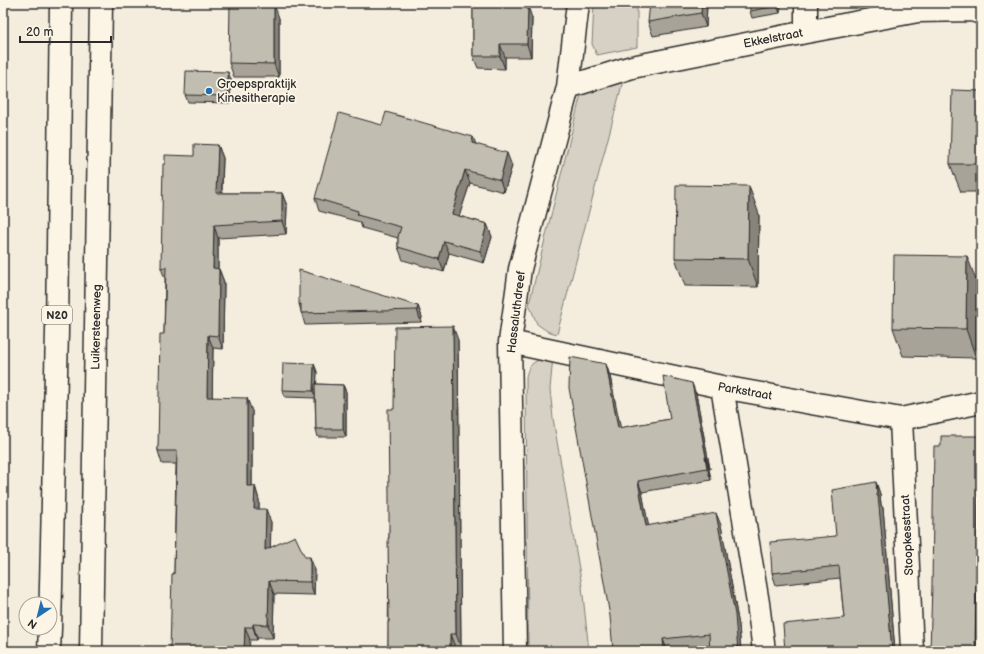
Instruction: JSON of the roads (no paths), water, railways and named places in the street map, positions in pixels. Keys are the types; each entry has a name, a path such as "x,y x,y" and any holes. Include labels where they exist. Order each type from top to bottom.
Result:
{"street":[{"name":"N20","path":"51,596 57,330 61,3"},
{"name":"Luikersteenweg","path":"91,651 101,3"},
{"name":"Hassaluthdreef","path":"515,651 510,342 520,269 568,86 578,3"},
{"path":"806,3 806,32"},
{"name":"Ekkelstraat","path":"568,86 632,67 806,32 918,11 975,9"},
{"name":"Parkstraat","path":"510,342 722,387 901,419 981,402"},
{"path":"722,387 758,603 764,651"},
{"name":"Stoopkesstraat","path":"901,419 912,651"},
{"name":"N20","path":"50,636 50,651"}],"place":[{"name":"Groepspraktijk Kinesitherapie","path":"209,91"}]}
